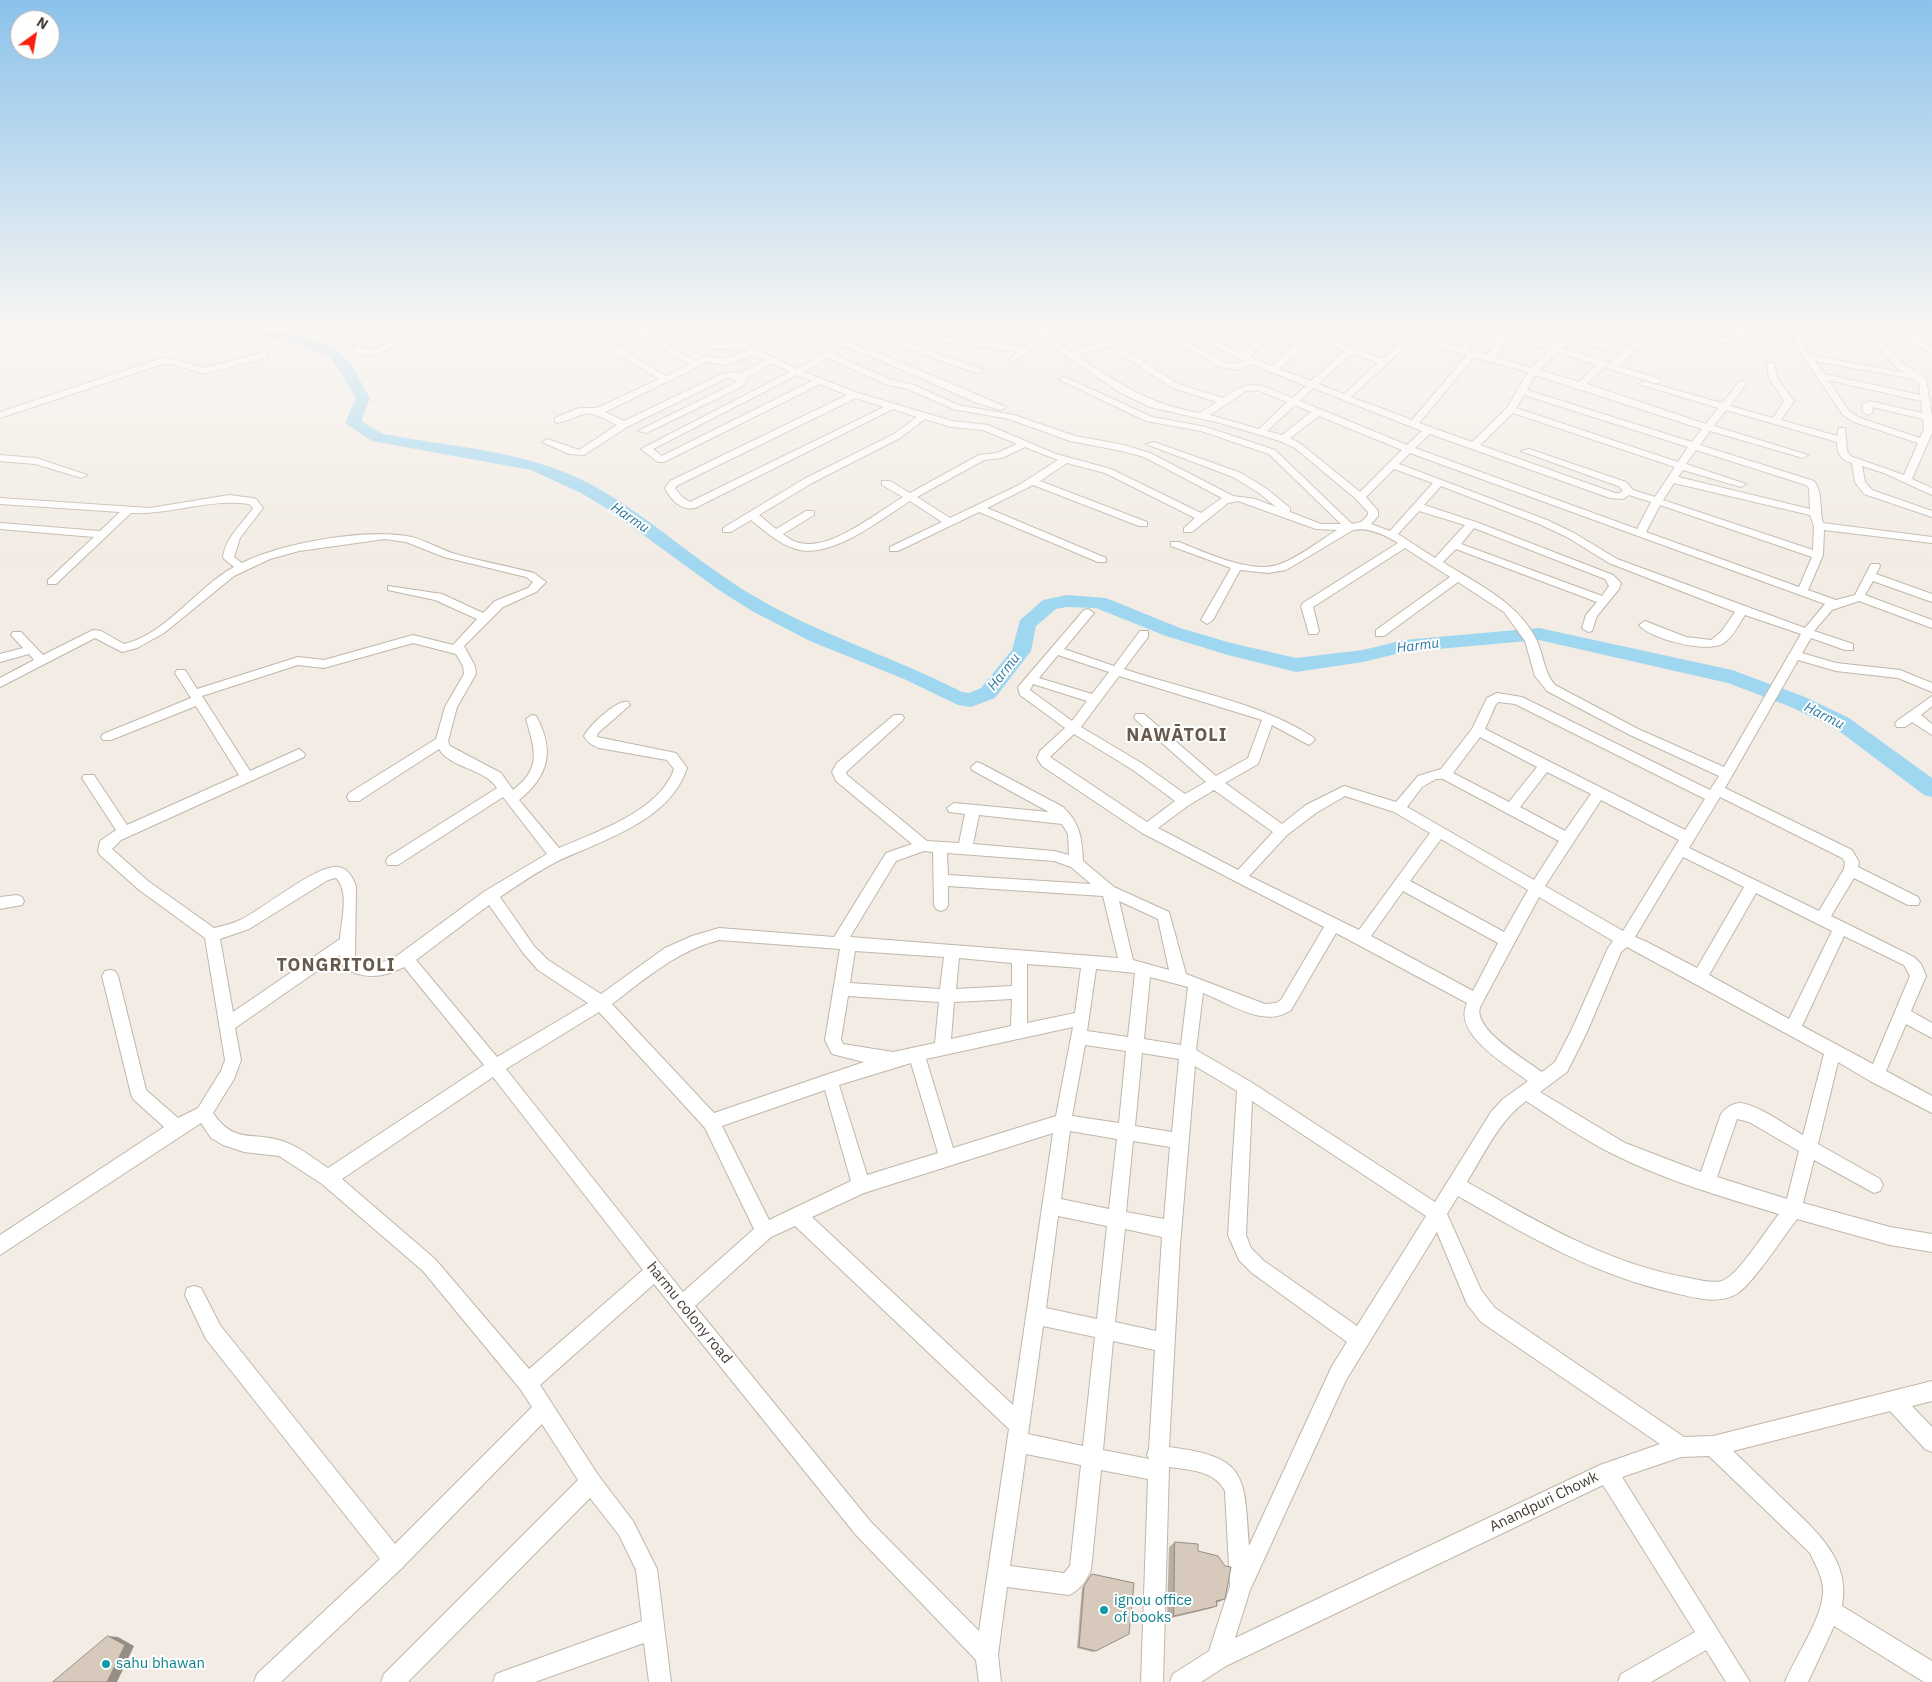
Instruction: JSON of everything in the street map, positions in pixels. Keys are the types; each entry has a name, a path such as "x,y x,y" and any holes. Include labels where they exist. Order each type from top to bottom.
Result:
{"street":[{"path":"4,414 20,408"},
{"path":"558,420 582,408"},
{"path":"585,408 597,412 624,425"},
{"path":"597,412 604,408"},
{"path":"547,442 572,452 582,453 624,425 658,408"},
{"path":"643,431 688,408"},
{"path":"725,408 646,449 661,460 765,408"},
{"path":"827,408 674,483 670,488 671,491 684,504 691,506 887,408"},
{"path":"901,408 958,426 985,427 1064,460 1121,476 1202,517"},
{"path":"965,408 1000,414 1073,438 1124,448 1147,455 1232,499"},
{"path":"1009,408 1022,412 1025,417 1021,420"},
{"path":"1126,408 1149,419 1202,430 1272,452 1350,527"},
{"path":"1164,408 1222,420 1283,439 1307,452 1373,511 1373,516 1364,525"},
{"path":"1202,416 1215,408"},
{"path":"1260,433 1287,408"},
{"path":"1310,408 1408,449 1835,604"},
{"path":"1373,408 1614,496 1623,496 1627,491 1627,486 1622,484 1526,451"},
{"path":"1414,424 1426,408"},
{"path":"1575,408 1810,483 1814,488 1815,513 1819,526 1818,555 1802,592"},
{"path":"1650,408 1709,428 1803,455"},
{"path":"1640,533 1657,501 1680,466 1725,408"},
{"path":"1727,408 1775,422 1842,435 1843,454 1932,492"},
{"path":"1775,422 1784,408"},
{"path":"1844,408 1850,417 1923,442"},
{"path":"1889,408 1927,417"},
{"path":"1906,480 1929,429 1926,408"},
{"path":"1474,446 1510,409 1680,466 1741,484"},
{"path":"1283,439 1319,412"},
{"path":"727,530 808,481 896,436 926,415"},
{"path":"1360,498 1428,430"},
{"path":"752,515 799,547 818,546 846,534 982,457 999,456 1024,444"},
{"path":"1151,444 1236,475 1263,491 1299,520"},
{"path":"0,458 36,461 82,475"},
{"path":"894,549 1032,481 1064,460"},
{"path":"1857,461 1857,475 1861,486 1868,492 1932,514"},
{"path":"1391,465 1549,525 1583,542 1594,552 1613,561 1742,610 1849,646"},
{"path":"1672,479 1815,513"},
{"path":"1032,481 1143,524"},
{"path":"1392,534 1439,482"},
{"path":"886,483 949,522"},
{"path":"1627,491 1818,555"},
{"path":"0,501 162,511 224,498 252,502 258,508 239,533 228,552 228,558 242,568"},
{"path":"1188,530 1218,504 1232,499 1251,500 1320,527 1364,525 1392,534 1497,600 1516,617 1531,640 1541,676 1551,688 1634,732 1728,774"},
{"path":"1418,507 1472,524 1609,577 1615,583 1615,587 1592,614 1588,628"},
{"path":"977,508 1102,560"},
{"path":"52,582 100,534 128,510"},
{"path":"777,533 810,513"},
{"path":"1436,562 1472,524"},
{"path":"0,526 100,534"},
{"path":"1819,526 1932,540"},
{"path":"1175,544 1236,568 1270,570 1282,568 1350,527"},
{"path":"0,683 92,634 97,634 122,648 136,645 170,622 225,577 268,556 293,549 384,536 397,536 448,555 530,574 540,582 532,590 499,604 458,646 467,658 470,674 451,707 442,740 445,748 452,754 496,776 557,856"},
{"path":"1570,562 1583,542"},
{"path":"1313,631 1307,606 1406,543"},
{"path":"1454,545 1602,600"},
{"path":"1207,620 1236,568"},
{"path":"1859,597 1873,571 1932,598"},
{"path":"1380,633 1459,576"},
{"path":"392,588 438,597 485,618"},
{"path":"1218,1658 1240,1588 1339,1373 1497,1118 1509,1104 1540,1080 1561,1067 1571,1049 1615,948 1625,940 1728,774 1807,632 1828,607 1859,597 1932,624"},
{"path":"1644,626 1699,644 1710,644 1719,642 1742,610"},
{"path":"1088,613 1030,679 1024,687 1024,692 1073,728 1138,767 1184,801"},
{"path":"17,634 42,661"},
{"path":"1144,634 1073,728 1045,754 1043,758 1047,763 1147,828 1239,878 1333,925 1362,937 1476,1000"},
{"path":"107,737 196,697 298,661 324,664 413,639 460,651"},
{"path":"0,658 30,650"},
{"path":"1056,650 1269,717 1293,728 1310,740"},
{"path":"1792,659 1836,667 1900,674 1932,691 1912,715 1901,724"},
{"path":"181,673 247,777"},
{"path":"1030,679 1096,699"},
{"path":"1445,774 1478,732 1491,701 1497,697 1506,696 1715,793 1837,847 1847,854 1852,862 1851,870 1822,919"},
{"path":"212,935 244,925 324,874 337,872 345,877 349,886 346,943 348,962 357,968 371,971 384,969 406,959 510,881 557,856 627,824 653,806 680,775 681,768 671,756 599,744 593,740 590,736 594,730 624,705"},
{"path":"1912,715 1932,731"},
{"path":"1140,717 1216,784 1282,831"},
{"path":"1147,828 1184,801 1253,762 1269,717"},
{"path":"898,718 842,766 838,772 841,778 924,846"},
{"path":"393,861 508,794 529,786 541,763 542,751 532,719"},
{"path":"1478,732 1599,793 1753,885 1909,961 1916,969 1918,976 1876,1076"},
{"path":"354,797 442,740"},
{"path":"0,1246 177,1128 204,1113 228,1074 233,1060 212,935 150,892 105,851 108,841 124,832 299,754"},
{"path":"1511,809 1545,766"},
{"path":"977,767 1058,810 1068,819 1075,828 1076,863"},
{"path":"1399,808 1423,778 1431,774 1445,774 1566,838"},
{"path":"89,778 124,832"},
{"path":"1239,878 1282,831 1311,810 1344,791 1399,808 1625,940 1642,946 1932,1105"},
{"path":"1540,1080 1478,1032 1472,1020 1471,1010 1536,887 1566,838 1599,793"},
{"path":"954,808 1068,819"},
{"path":"965,850 973,810"},
{"path":"1362,937 1439,831"},
{"path":"894,1058 850,1054 838,1049 833,1040 842,989 844,942 891,857 901,852 924,846 940,849 1054,856 1076,863 1110,891 1157,911 1164,916 1188,981 1187,1053 1164,1342 1157,1463 1152,1682"},
{"path":"940,849 941,905"},
{"path":"1851,870 1913,901"},
{"path":"940,880 1110,891"},
{"path":"1401,884 1507,941"},
{"path":"1699,978 1753,885"},
{"path":"998,1575 1069,1584 1080,1570 1135,1045 1135,967 1110,891"},
{"path":"490,895 542,965 601,1003 711,1122 764,1230"},
{"path":"0,903 17,901"},
{"path":"328,1178 495,1067 601,1003 670,952 697,940 719,934 952,950 1090,961 1135,967 1188,981 1264,1011 1279,1010 1286,1005 1333,925"},
{"path":"1792,1029 1840,928"},
{"path":"228,1024 346,943"},
{"path":"942,1048 952,950"},
{"path":"1019,1031 1020,956"},
{"name":"harmu colony road","path":"406,959 495,1067 682,1305 863,1528 987,1655"},
{"path":"990,1682 987,1655 998,1575 1063,1122 1079,1037 1090,961"},
{"path":"110,976 140,1094 177,1128"},
{"path":"842,989 947,996 1020,992"},
{"path":"1902,1014 1932,1031"},
{"path":"711,1122 894,1058 1082,1018"},
{"path":"1079,1037 1187,1053 1244,1087 1438,1214 1474,1297 1488,1315 1681,1448"},
{"path":"1455,1185 1587,1258 1637,1276 1708,1290 1729,1288 1740,1278 1793,1209 1833,1052"},
{"path":"916,1054 948,1158"},
{"path":"830,1081 861,1184"},
{"path":"1244,1087 1237,1235 1245,1254 1258,1267 1359,1339"},
{"path":"1526,1091 1607,1142 1632,1155 1706,1182 1793,1209 1909,1241 1932,1243"},
{"path":"1706,1182 1727,1120 1732,1113 1740,1112 1754,1116 1874,1185"},
{"path":"204,1113 217,1132 229,1139 244,1144 267,1145 283,1149 328,1178 429,1265 528,1383 591,1482 626,1528 646,1569 660,1682"},
{"path":"682,1305 764,1230 861,1184 1063,1122 1180,1141"},
{"path":"1051,1206 1173,1230"},
{"path":"797,1215 1018,1433 1092,1458 1218,1466 1231,1476 1235,1490 1240,1588"},
{"path":"528,1383 655,1271"},
{"path":"194,1295 213,1332 394,1560"},
{"path":"1035,1315 1164,1342"},
{"name":"Anandpuri Chowk","path":"1181,1682 1218,1658 1607,1472 1681,1448 1713,1446 1932,1391"},
{"path":"1894,1400 1932,1442"},
{"path":"265,1682 394,1560 545,1407"},
{"path":"1713,1446 1817,1546 1830,1570 1834,1592 1830,1611 1796,1682"},
{"path":"1607,1472 1739,1682"},
{"path":"392,1682 591,1482"},
{"path":"1830,1611 1932,1674"},
{"path":"504,1682 654,1628"},
{"path":"1629,1682 1710,1636"}],"building":[{"path":"1175,1542 1198,1544 1198,1551 1218,1556 1225,1566 1231,1567 1225,1599 1216,1601 1217,1606 1174,1616"},
{"name":"ignou office of books","path":"1092,1574 1134,1583 1129,1634 1096,1651 1079,1647 1084,1586"},
{"name":"sahu bhawan","path":"108,1636 125,1645 107,1682 53,1682"}],"waterway":[{"name":"Harmu","path":"359,408 353,423 378,438 535,466 587,489 612,504 725,586 759,607 817,637 911,674 958,698 971,700 988,693 1021,651 1027,624 1050,604 1067,601 1099,602 1173,632 1228,649 1296,665 1363,656 1404,646 1539,634 1732,677 1798,702 1842,723 1932,789"}],"place":[{"name":"ignou office of books","path":"1104,1610"},
{"name":"sahu bhawan","path":"106,1664"}],"district":[{"name":"NAWĀTOLI","path":"1177,736"},
{"name":"TONGRITOLI","path":"336,966"}]}
